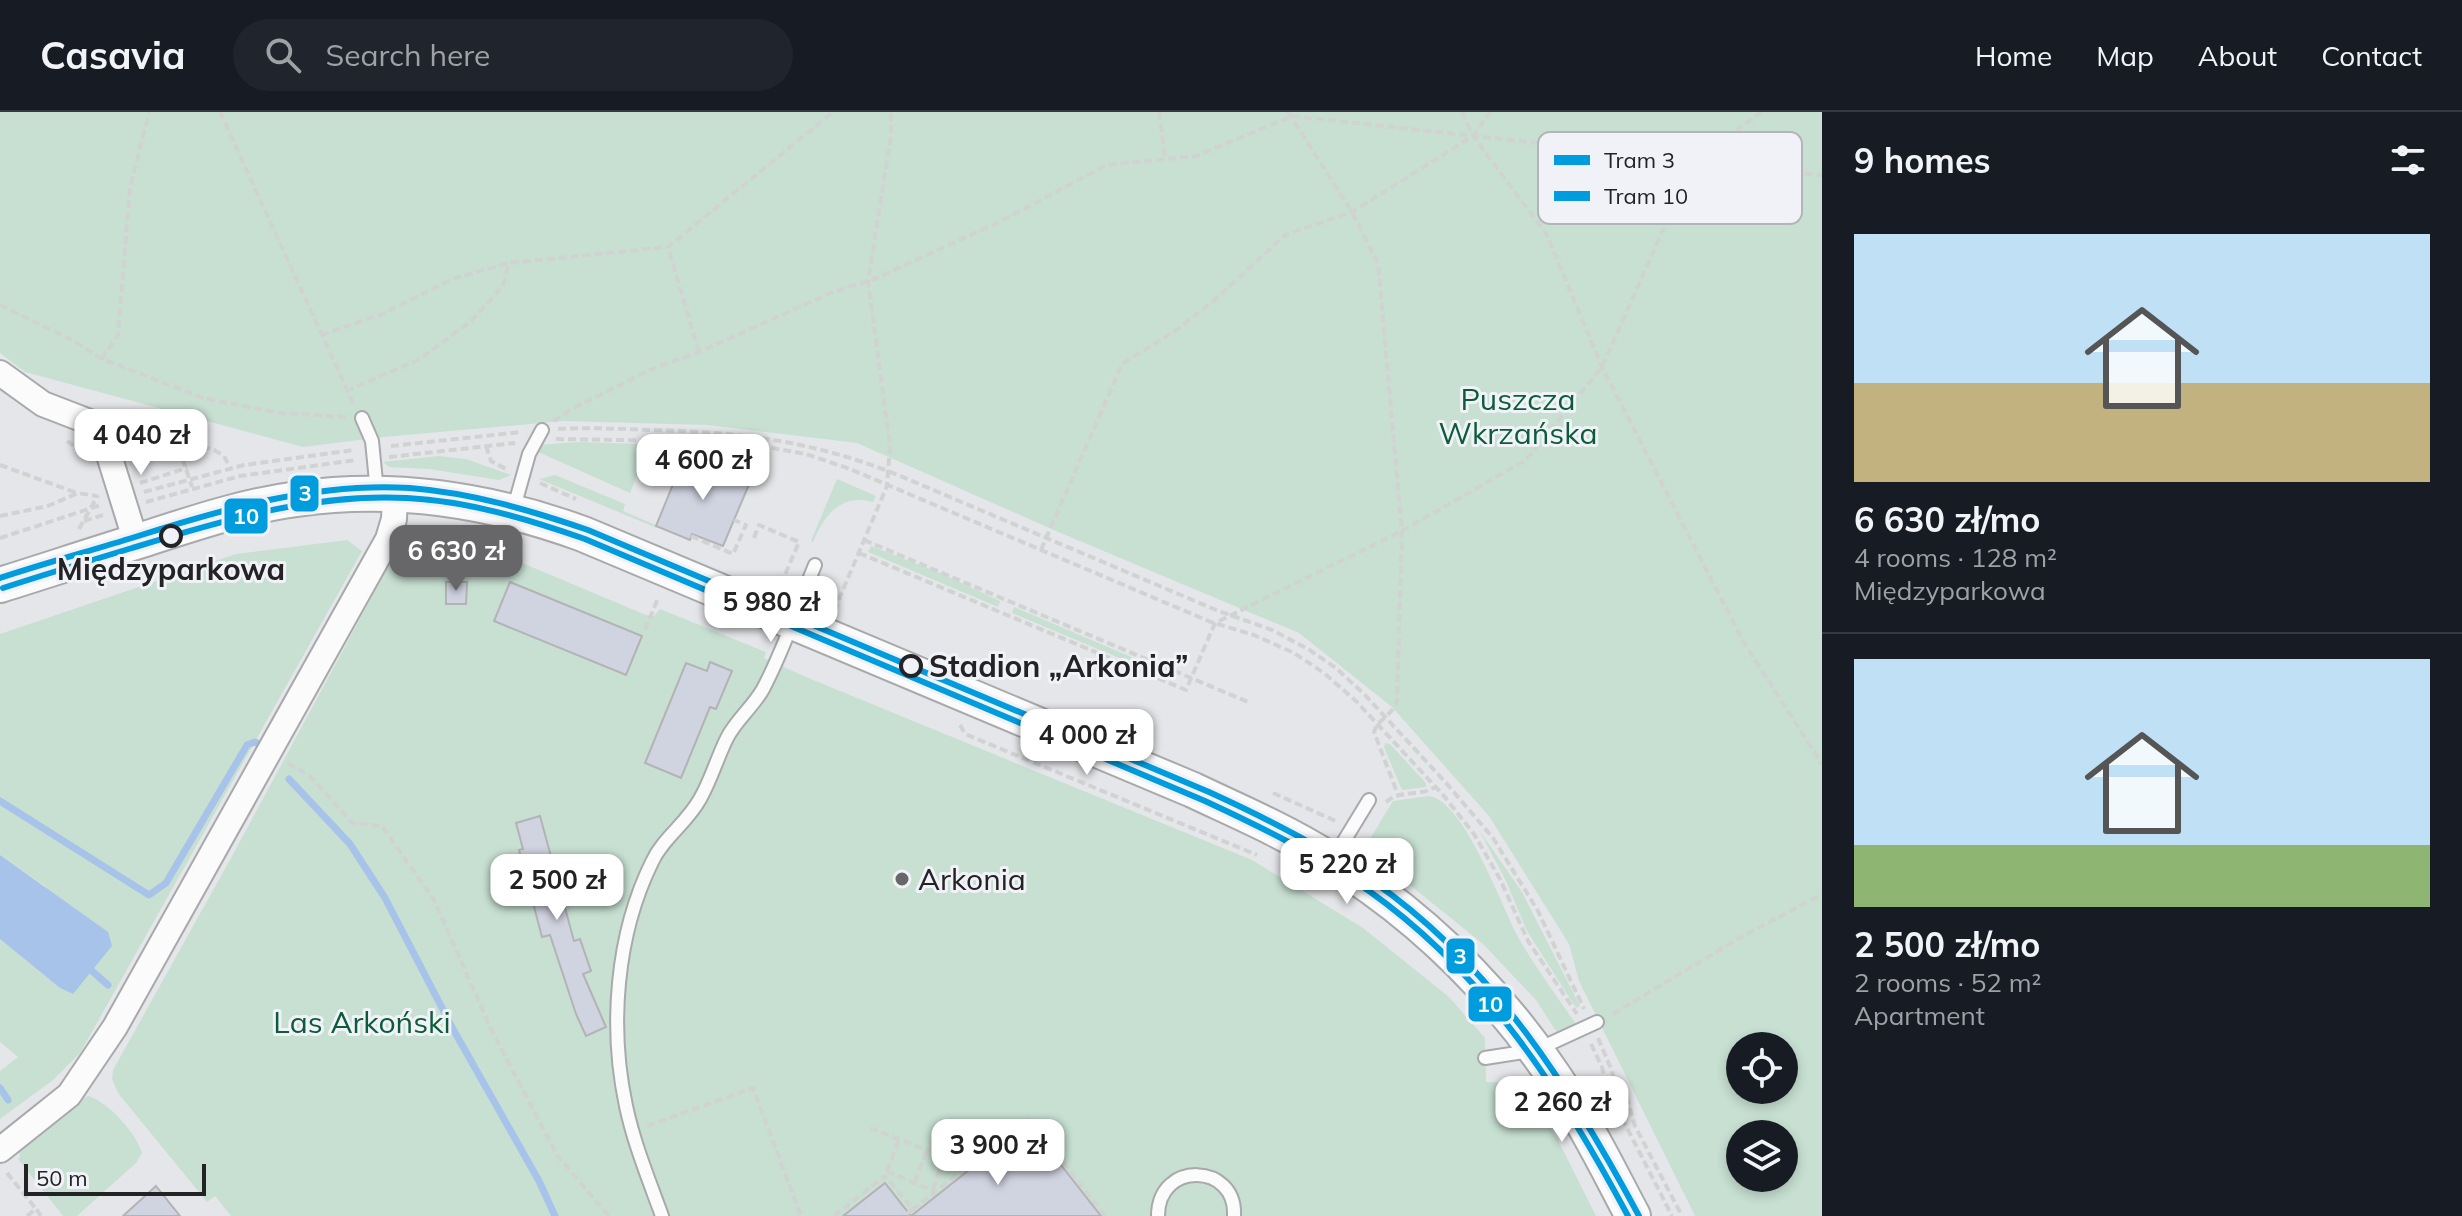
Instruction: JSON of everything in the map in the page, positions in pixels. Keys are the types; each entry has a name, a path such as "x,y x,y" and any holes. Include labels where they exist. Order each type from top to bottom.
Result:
{"street":[{"path":"0,373 43,404 100,426 112,493 136,542"},
{"path":"0,1150 69,1095 115,1027 388,539 394,519 386,493"},
{"path":"0,585 258,506 317,496 386,493 455,499 513,511 798,607 1280,831 1332,861 1397,906 1436,939 1492,996 1536,1050 1585,1126 1633,1216"}],"lane":[{"path":"362,418 372,441 386,493"},
{"path":"513,511 538,435"},
{"path":"662,1216 626,1107 619,1062 617,1015 626,937 638,896 657,853 691,813 727,738 762,691 815,565"},
{"path":"1332,861 1369,800"},
{"path":"1485,1058 1536,1050 1591,1025"},
{"path":"1158,1216 1159,1202 1164,1192 1180,1177 1191,1174 1215,1179 1225,1187 1232,1198 1234,1216"}],"path":[{"path":"102,359 118,335 130,188 149,112"},
{"path":"220,112 346,391 362,418"},
{"path":"321,335 382,314 452,279 509,263 668,247 833,112"},
{"path":"833,613 887,486 890,446 868,281 891,136 891,112"},
{"path":"1159,112 1165,158"},
{"path":"1462,112 1473,136 1538,223"},
{"path":"1041,550 1122,364 1175,331 1217,298 1285,235 1352,212 1473,136 1490,112"},
{"path":"1734,132 1761,112"},
{"path":"1290,114 1352,212 1378,264 1402,531 1397,702 1393,711 1374,729 1398,795"},
{"path":"538,435 581,404 652,369 699,352 833,292 868,281 1001,221 1107,165 1196,156 1290,114 1538,143"},
{"path":"1802,173 1822,175"},
{"path":"1539,224 1547,235 1602,367 1743,641 1822,764"},
{"path":"859,553 1186,690 1215,623 1402,531 1526,460 1602,367 1666,224"},
{"path":"668,247 699,352"},
{"path":"346,391 420,359 471,321 503,286 509,263"},
{"path":"0,305 72,340 102,359 203,398 279,413 362,418"},
{"path":"100,426 129,423 205,447 224,456 230,468"},
{"path":"374,453 582,428 712,431 760,436 814,447 888,471 1272,630 1319,656 1350,680 1386,717 1457,794 1499,847 1538,911 1611,1067 1626,1128 1672,1216"},
{"path":"0,465 78,493 97,496 292,457 486,446 538,435 753,444 815,457 1215,623 1263,638 1300,657 1345,690 1459,814 1500,879 1528,941 1570,1002 1591,1025 1606,1088 1624,1091 1635,1126 1682,1216"},
{"path":"128,446 131,437 181,454 192,487"},
{"path":"64,440 88,456"},
{"path":"693,458 698,440"},
{"path":"486,446 493,463 586,503"},
{"path":"667,472 673,456 683,461"},
{"path":"813,464 815,457"},
{"path":"0,516 48,506 78,493"},
{"path":"0,538 90,509 112,493"},
{"path":"77,530 97,496"},
{"path":"691,536 733,554 746,525 734,520"},
{"path":"754,538 759,525 799,542 781,584 798,607 836,607 845,611"},
{"path":"864,540 1248,702"},
{"path":"645,592 658,598 645,630"},
{"path":"960,725 965,734 1262,857"},
{"path":"269,751 311,777 352,823 382,826 434,900 491,1029 557,1155 609,1216"},
{"path":"1385,804 1391,797 1428,792 1435,787"},
{"path":"1271,792 1352,828"},
{"path":"1591,1025 1736,940 1822,894"},
{"path":"633,1131 753,1088 801,1216"},
{"path":"904,1216 1029,1119 1105,1216"},
{"path":"870,1128 968,1166"},
{"path":"834,1216 886,1174 899,1139"},
{"path":"915,1182 927,1150"},
{"path":"934,1190 944,1157"},
{"path":"0,1164 41,1216"},
{"path":"886,1174 934,1190"},
{"path":"886,1174 913,1209"},
{"path":"27,1216 36,1209"}],"green space":[{"name":"Puszcza Wkrzańska","path":"0,112 1822,112 1822,1216 1695,1216 1579,981 1569,944 1489,816 1392,707 1299,633 857,443 707,425 563,421 303,447 25,372 0,353"},
{"path":"576,442 649,444 630,493 536,451 539,445"},
{"path":"439,456 466,459 511,475 499,480 429,469 389,467 383,462"},
{"path":"555,475 625,504 623,511 657,528 539,479"},
{"path":"837,479 876,496 873,502 852,501 835,508 813,542 811,541"},
{"name":"Arkonia","path":"411,531 463,540 473,554 499,561 501,554 646,615 654,616 660,609 766,652 764,658 806,677 1252,860 1363,928 1449,997 1485,1038 1486,1082 1521,1083 1558,1140 1596,1216 231,1216 215,1196 207,1202 118,1093 112,1079 113,1070 403,539 406,540"},
{"path":"347,540 362,551 80,1053 53,1080 0,1119 0,1071 18,1057 0,1042 0,939 60,988 73,994 46,887 0,855 0,634 236,554"},
{"path":"871,546 1000,601 998,607 868,552"},
{"path":"1014,607 1143,662 1141,667 1012,613"},
{"path":"1385,743 1390,744 1426,783 1426,787 1401,788"},
{"path":"1428,796 1441,801 1468,834 1518,937 1576,1024 1558,1034 1536,1000 1483,944 1364,848 1363,840 1368,842 1393,801"},
{"path":"1479,830 1522,892 1580,1006 1576,1008 1527,931 1505,879"},
{"path":"89,1096 121,1120 142,1153 136,1163 77,1216 63,1216 18,1159 18,1148 78,1099"}],"water":[{"path":"0,855 108,932 112,946 73,994 60,988 0,939"}],"building":[{"path":"685,455 750,482 723,546 692,534 690,540 656,526"},
{"path":"446,582 467,582 466,604 446,604"},
{"path":"510,582 642,636 626,675 494,621"},
{"path":"710,662 732,671 716,709 710,707 681,778 645,763 686,663 707,671"},
{"path":"540,816 574,941 580,939 591,971 583,974 606,1027 586,1036 550,935 542,937 519,850 523,849 516,823"},
{"path":"1028,1123 1101,1216 911,1216"},
{"path":"885,1183 911,1216 843,1216"},
{"path":"156,1186 180,1216 123,1216"}],"waterway":[{"path":"0,801 149,895 166,883 247,745 259,744"},
{"path":"289,779 350,844 385,898 555,1216"},
{"path":"92,971 108,985"},
{"path":"0,1088 8,1100"}],"tram line":[{"name":"3","path":"0,578 236,508 340,489 410,488 456,494 523,509 588,530 1209,792 1293,833 1374,882 1417,915 1493,991 1557,1077 1639,1216"},
{"name":"10","path":"3,588 233,519 336,500 407,498 452,503 519,518 585,539 1205,801 1330,865 1411,924 1450,959 1485,998 1548,1081 1628,1216"}],"place":[{"name":"Międzyparkowa","path":"171,536"},
{"name":"Stadion „Arkonia”","path":"911,666"},
{"name":"Arkonia","path":"902,879"}],"park label":[{"name":"Las Arkoński","path":"362,1022"}]}
